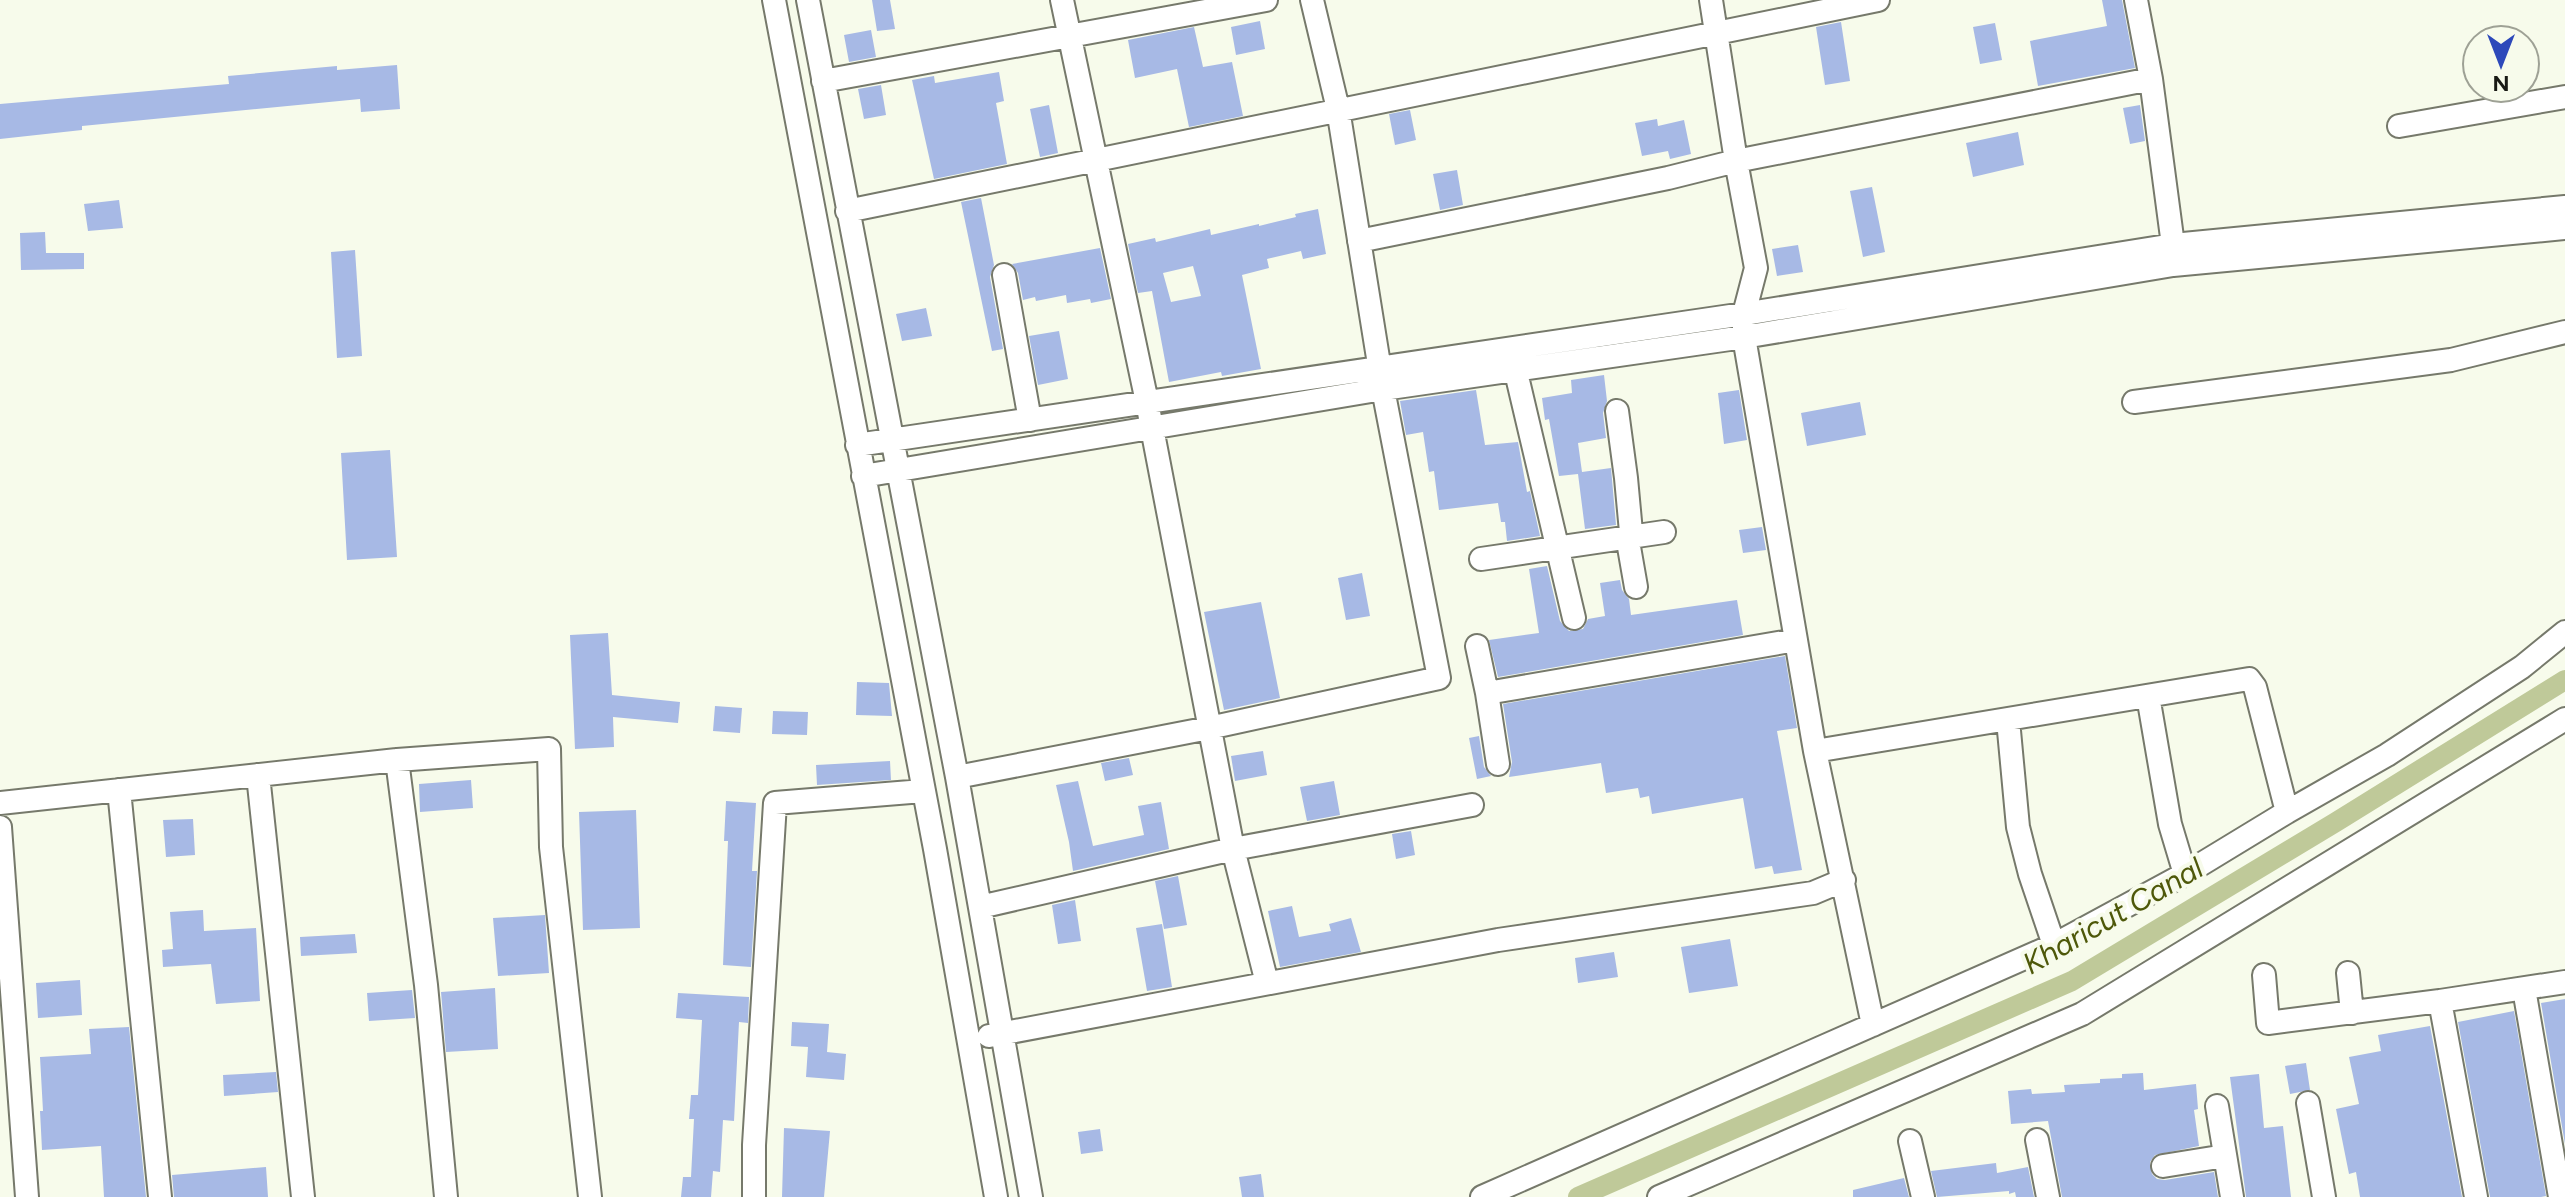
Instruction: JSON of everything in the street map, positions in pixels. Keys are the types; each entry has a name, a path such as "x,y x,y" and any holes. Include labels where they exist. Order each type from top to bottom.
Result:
{"street":[{"path":"774,0 996,1197"},
{"path":"808,0 957,777 1031,1197"},
{"path":"1062,0 1147,402 1233,849 1267,983"},
{"path":"823,81 1266,0"},
{"path":"957,777 1209,728 1439,678 1382,378 1338,109 1312,0"},
{"path":"1711,0 1756,268 1744,325 1815,751 1873,1025"},
{"path":"847,211 1878,0"},
{"path":"2136,0 2151,79 2173,245"},
{"path":"1359,241 1668,178 1736,161 2151,79"},
{"path":"2399,126 2565,97"},
{"path":"857,445 1147,402 1515,368 2173,245 2565,207"},
{"path":"863,476 1152,428 1382,378 1744,325 2173,265 2565,228"},
{"path":"1004,275 1030,420"},
{"path":"2134,402 2451,360 2565,332"},
{"path":"1515,368 1574,618"},
{"path":"1617,411 1626,478 1629,547 1636,587"},
{"path":"1481,559 1664,532"},
{"path":"1482,1197 2054,945 2185,874 2387,755 2522,667 2565,632"},
{"path":"1487,693 1796,640"},
{"path":"1477,646 1498,764"},
{"path":"1815,751 2249,679 2255,687 2287,812"},
{"path":"2148,696 2170,824 2185,874"},
{"path":"1659,1197 2082,1014 2565,719"},
{"path":"2008,720 2018,827 2054,945"},
{"path":"0,803 397,760 549,749 551,847 590,1197"},
{"path":"397,760 426,985 446,1197"},
{"path":"258,775 303,1197"},
{"path":"119,790 160,1197"},
{"path":"754,1197 754,1145 775,803 923,791"},
{"path":"980,907 1233,849 1472,805"},
{"path":"0,827 27,1197"},
{"path":"968,1041 1498,940 1813,893 1844,880"},
{"path":"2348,973 2352,1013"},
{"path":"2264,975 2268,1023 2565,982"},
{"path":"2524,989 2560,1197"},
{"path":"2440,1001 2476,1197"},
{"path":"2308,1103 2324,1197"},
{"path":"2217,1106 2232,1197"},
{"path":"2037,1140 2048,1197"},
{"path":"1910,1141 1923,1197"},
{"path":"2163,1166 2225,1156"}],"building":[{"path":"872,0 890,0 895,29 877,31"},
{"path":"2102,0 2122,0 2135,68 2038,86 2030,41 2107,26"},
{"path":"1260,21 1265,49 1236,55 1231,27"},
{"path":"1841,22 1850,81 1825,85 1816,27"},
{"path":"1995,23 2002,60 1980,64 1973,27"},
{"path":"1194,27 1203,67 1232,62 1243,116 1189,127 1177,69 1135,78 1128,40"},
{"path":"871,30 876,57 849,62 844,35"},
{"path":"397,65 400,109 361,112 360,99 82,126 82,130 0,139 0,104 229,84 228,76 337,66 337,70"},
{"path":"999,72 1004,101 996,103 1007,164 934,179 912,80 934,76 935,83"},
{"path":"881,85 886,115 864,119 858,89"},
{"path":"1049,105 1058,153 1040,157 1030,109"},
{"path":"2140,105 2145,141 2130,144 2123,108"},
{"path":"1410,110 1416,140 1395,145 1389,114"},
{"path":"1657,119 1658,126 1684,120 1691,154 1670,159 1668,151 1642,156 1635,123"},
{"path":"2018,132 2024,165 1973,177 1966,143"},
{"path":"1457,170 1463,205 1440,210 1433,174"},
{"path":"1872,187 1885,252 1863,257 1850,191"},
{"path":"981,198 994,265 990,277 1003,349 992,351 961,202"},
{"path":"119,200 123,228 88,231 84,204"},
{"path":"1318,209 1326,254 1303,259 1301,251 1267,259 1269,268 1242,275 1261,369 1222,376 1221,372 1169,382 1152,291 1138,293 1128,244 1155,238 1156,242 1210,229 1211,235 1296,217 1295,214","holes":["1193,266 1201,296 1171,302 1163,273"]},
{"path":"45,232 46,253 84,253 84,269 21,270 20,233"},
{"path":"1798,245 1803,272 1777,276 1772,249"},
{"path":"1100,248 1111,299 1067,303 1066,295 1036,301 1035,297 1023,300 1018,273 1012,264"},
{"path":"355,250 362,356 337,358 331,252"},
{"path":"926,308 932,336 902,341 896,314"},
{"path":"1059,331 1068,379 1038,385 1029,336"},
{"path":"1604,375 1606,438 1578,443 1582,472 1611,468 1616,525 1585,529 1578,474 1559,476 1542,398 1572,393 1571,380"},
{"path":"1476,390 1485,445 1518,442 1527,492 1530,491 1540,536 1507,541 1505,522 1501,522 1498,503 1439,510 1434,471 1429,472 1423,432 1406,435 1400,401"},
{"path":"1739,390 1747,440 1724,444 1718,393"},
{"path":"1860,402 1866,435 1807,446 1801,413"},
{"path":"390,450 397,557 347,560 341,453"},
{"path":"1762,527 1766,550 1743,553 1739,530"},
{"path":"1547,566 1560,621 1569,631 1583,629 1588,619 1605,616 1600,583 1620,580 1622,590 1629,599 1631,615 1737,600 1743,635 1498,677 1489,640 1539,633 1529,569"},
{"path":"1362,573 1370,616 1346,620 1338,578"},
{"path":"1261,602 1280,698 1224,710 1204,612"},
{"path":"608,633 612,695 680,702 678,723 613,717 614,747 575,749 570,635"},
{"path":"1785,656 1797,728 1777,731 1802,870 1774,874 1772,866 1755,869 1743,798 1652,814 1649,796 1640,798 1638,788 1606,793 1601,763 1509,777 1512,762 1503,704"},
{"path":"857,682 889,683 892,716 856,715"},
{"path":"715,706 742,708 740,733 713,731"},
{"path":"773,711 808,712 807,735 772,734"},
{"path":"1479,736 1484,767 1491,776 1477,779 1469,738"},
{"path":"1263,751 1267,775 1235,781 1231,756"},
{"path":"1129,758 1133,775 1105,781 1101,763"},
{"path":"890,761 891,780 817,785 816,765"},
{"path":"471,780 473,808 420,812 419,784"},
{"path":"1078,781 1093,846 1144,835 1138,806 1161,802 1169,849 1073,871 1056,785"},
{"path":"1334,781 1340,815 1307,821 1300,787"},
{"path":"726,801 756,803 752,871 757,871 751,967 723,965 728,841 724,841"},
{"path":"636,810 640,928 583,930 579,812"},
{"path":"193,819 195,855 166,857 163,820"},
{"path":"1411,831 1415,855 1396,859 1392,834"},
{"path":"1178,876 1187,925 1164,929 1155,881"},
{"path":"1075,900 1081,941 1058,944 1052,905"},
{"path":"1292,906 1299,937 1331,931 1329,924 1351,918 1361,952 1280,967 1268,911"},
{"path":"203,910 204,931 256,928 260,1001 216,1004 211,964 163,967 162,950 173,949 170,912"},
{"path":"545,915 549,973 498,976 493,918"},
{"path":"1162,924 1172,987 1147,991 1136,928"},
{"path":"355,934 357,953 301,956 300,937"},
{"path":"1730,939 1738,986 1689,993 1681,947"},
{"path":"1614,952 1618,977 1578,983 1575,958"},
{"path":"80,980 82,1015 38,1018 36,983"},
{"path":"495,988 498,1049 446,1052 441,992"},
{"path":"412,990 415,1018 369,1021 367,993"},
{"path":"678,993 749,997 748,1023 739,1022 734,1121 723,1120 720,1172 713,1171 711,1197 681,1197 683,1177 691,1177 694,1119 689,1119 691,1095 698,1095 702,1020 676,1018"},
{"path":"2565,999 2565,1144 2541,1003"},
{"path":"2514,1011 2546,1196 2541,1197 2490,1197 2458,1022"},
{"path":"792,1022 829,1024 827,1052 846,1054 844,1080 806,1077 808,1047 791,1046"},
{"path":"2430,1026 2462,1197 2360,1197 2356,1172 2349,1174 2336,1109 2359,1104 2349,1057 2381,1051 2378,1035"},
{"path":"129,1027 146,1197 104,1197 101,1146 42,1150 40,1057 91,1054 89,1029"},
{"path":"2306,1063 2310,1090 2290,1094 2285,1066"},
{"path":"276,1072 278,1092 224,1096 223,1075"},
{"path":"2143,1073 2144,1090 2196,1084 2198,1109 2194,1110 2199,1146 2155,1155 2150,1162 2152,1174 2157,1179 2165,1180 2214,1172 2218,1197 2062,1197 2048,1121 2011,1124 2008,1091 2031,1089 2032,1094 2065,1092 2064,1085 2100,1083 2100,1079"},
{"path":"2259,1074 2264,1128 2283,1126 2291,1197 2246,1197 2230,1077"},
{"path":"784,1128 830,1131 824,1197 782,1197"},
{"path":"1100,1129 1103,1151 1081,1154 1078,1132"},
{"path":"1996,1163 1997,1173 2028,1167 2034,1197 2016,1197 2015,1192 2009,1194 2009,1191 1937,1197 1931,1171"},
{"path":"266,1167 268,1197 174,1197 172,1175"},
{"path":"1261,1174 1264,1197 1242,1197 1239,1177"},
{"path":"1904,1178 1909,1197 1853,1197 1853,1190"}],"waterway":[{"name":"Kharicut Canal","path":"1578,1197 2072,981 2565,680"}]}
